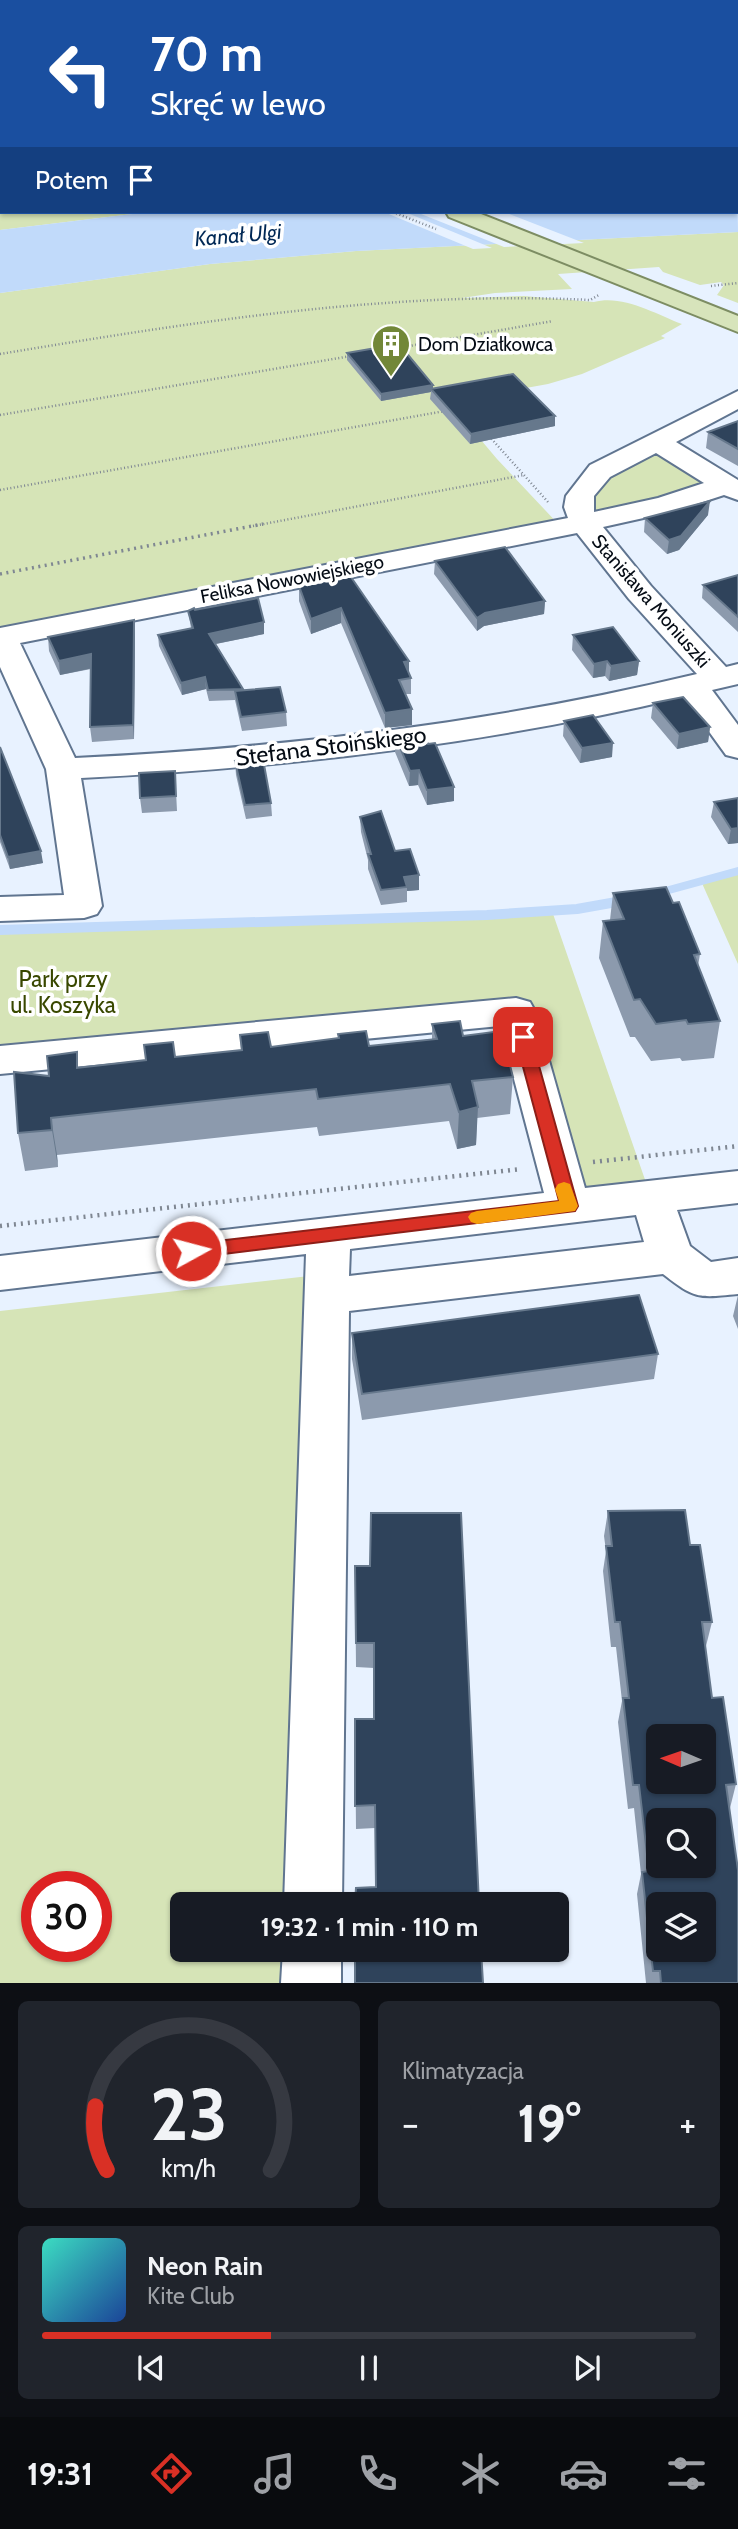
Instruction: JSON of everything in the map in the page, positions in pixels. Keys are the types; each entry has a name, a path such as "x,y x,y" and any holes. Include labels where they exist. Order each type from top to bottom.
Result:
{"main road":[{"path":"462,214 738,325"}],"street":[{"path":"577,524 578,498 600,471 738,399"},
{"path":"657,442 732,489"},
{"name":"Feliksa Nowowiejskiego","path":"1,637 577,524 732,489"},
{"name":"Stanisława Moniuszki","path":"577,524 595,540 716,679 738,748"},
{"path":"0,909 84,906 63,769 1,637"},
{"name":"Stefana Stoińskiego","path":"63,769 267,755 346,746 503,723 716,679"},
{"path":"0,1060 516,1011 569,1206"},
{"path":"0,1273 738,1186"},
{"path":"651,1197 671,1256 703,1280 738,1276"},
{"path":"313,1892 328,1235"},
{"path":"326,1296 671,1256"},
{"path":"311,1983 312,1962"}],"path":[{"path":"722,284 738,283"},
{"path":"0,354 187,324 320,310 524,296 590,300 599,295"},
{"path":"391,349 553,321"},
{"path":"0,415 351,356"},
{"path":"0,490 450,410"},
{"path":"481,427 524,475 577,524"},
{"path":"0,574 524,475"},
{"path":"0,1226 738,1146"}],"green space":[{"path":"0,214 132,214 0,230"},
{"path":"738,232 738,303 717,295 724,285 721,282 700,285 663,272 659,267 558,274 572,289 495,293 462,298 524,296 594,302 616,301 639,306 682,324 661,336 665,338 582,374 548,384 449,402 497,459 561,527 0,638 0,293 210,264 356,251"},
{"path":"657,442 727,485 584,523 578,498"},
{"path":"738,871 738,964 701,881"},
{"name":"Park przy ul. Koszyka","path":"552,911 651,1197 569,1207 515,1011 0,1060 0,930 386,919"},
{"path":"327,1274 313,1892 170,1892 170,1962 312,1962 311,1983 0,1983 0,1311"}],"water":[{"name":"Kanał Ulgi","path":"132,214 738,214 738,232 356,251 210,264 0,293 0,230"}],"pier":[{"path":"389,214 410,214 492,248 473,249"},
{"path":"421,214 509,214 584,243 504,247"}],"building":[{"name":"Dom Działkowca","path":"399,344 433,385 381,394 347,353"},
{"path":"513,374 555,416 471,434 431,389"},
{"path":"738,421 738,449 708,432"},
{"path":"710,501 681,536 669,540 645,518"},
{"path":"505,547 545,601 485,613 477,618 435,561"},
{"path":"344,567 409,661 404,662 411,678 399,680 412,709 385,713 341,608 311,619 299,586 329,580 325,570"},
{"path":"738,575 738,617 703,585"},
{"path":"258,598 264,622 209,634 243,689 208,690 205,677 181,683 158,635 193,628 188,611 194,608 195,610"},
{"path":"134,620 133,725 90,727 91,654 59,661 48,637"},
{"path":"613,627 639,661 611,666 607,661 594,664 573,635"},
{"path":"280,687 286,712 241,717 235,691"},
{"path":"683,697 710,727 679,734 653,703"},
{"path":"593,715 613,743 582,748 564,721"},
{"path":"423,734 428,744 435,743 454,787 427,790 419,770 410,771 396,738"},
{"path":"0,747 41,851 8,857 0,835"},
{"path":"263,759 271,803 245,805 235,761"},
{"path":"175,771 176,796 140,798 139,773"},
{"path":"738,798 738,828 731,829 714,802"},
{"path":"381,811 395,851 410,849 419,875 404,877 407,887 381,890 368,854 371,854 360,817"},
{"path":"666,887 673,903 679,902 700,954 694,955 720,1021 688,1024 686,1020 656,1024 640,999 634,1000 603,921 624,919 613,893"},
{"path":"460,1021 463,1036 501,1031 513,1077 472,1081 478,1107 459,1112 450,1084 318,1099 316,1089 51,1118 52,1130 18,1133 14,1072 49,1076 47,1056 77,1052 77,1068 146,1060 144,1045 173,1042 175,1057 242,1050 240,1035 268,1032 271,1047 339,1038 338,1034 366,1031 369,1046 437,1039 432,1024"},
{"path":"639,1295 658,1354 362,1394 352,1333"},
{"path":"685,1510 690,1545 700,1545 712,1622 702,1622 712,1698 723,1697 736,1784 726,1785 738,1870 738,1983 661,1983 660,1971 653,1971 652,1962 716,1962 716,1892 646,1892 646,1908 642,1872 646,1871 646,1878 716,1878 716,1808 646,1808 646,1845 639,1785 633,1785 623,1698 629,1698 620,1622 615,1622 606,1546 612,1546 608,1511"},
{"path":"371,1513 461,1513 478,1892 356,1892 356,1888 376,1887 375,1805 355,1806 355,1719 374,1719 374,1643 356,1643 355,1566 370,1566"},
{"path":"355,1962 482,1962 483,1983 355,1983"}],"waterway":[{"path":"658,893 738,871"},
{"path":"0,930 487,915 577,909 622,901"}],"slow traffic":[{"path":"477,1217 569,1206 564,1189"}],"place":[{"name":"Dom Działkowca","path":"391,378"}],"route":[{"path":"191,1251 569,1206 523,1037"}]}
